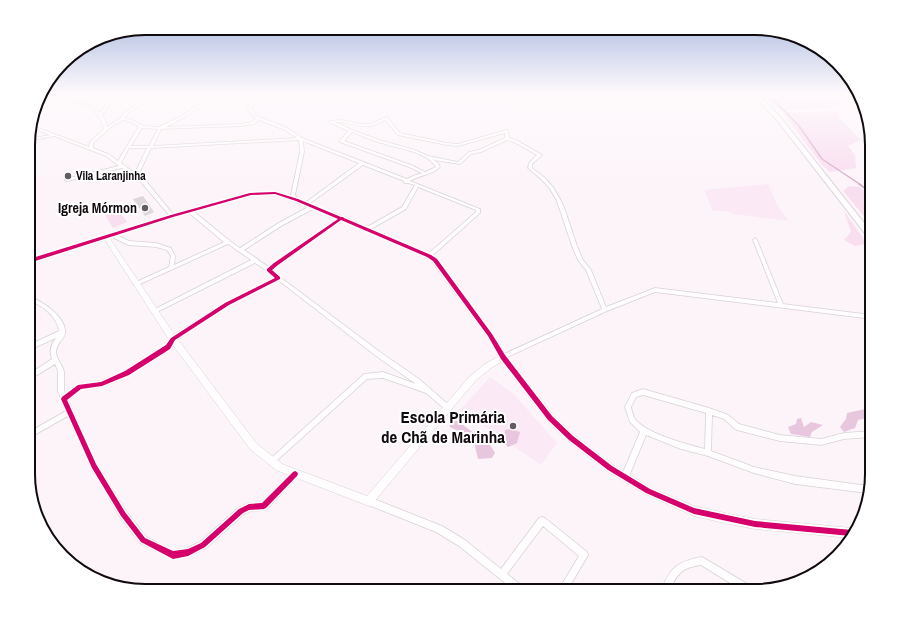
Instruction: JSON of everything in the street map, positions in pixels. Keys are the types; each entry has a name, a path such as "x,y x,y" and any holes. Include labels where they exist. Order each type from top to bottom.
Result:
{"main road":[{"path":"783,124 865,229"}],"street":[{"path":"105,124 106,130"},
{"path":"91,149 91,143 115,124"},
{"path":"137,124 141,126 160,128 247,124"},
{"path":"136,176 160,128 168,124"},
{"path":"273,124 286,129 301,139 361,164 478,209 478,212 429,256"},
{"path":"335,124 387,144 410,149 427,157 437,164 438,167 434,171 423,172 406,182"},
{"path":"391,124 399,134 447,144 458,145 507,131 507,139"},
{"path":"119,162 141,126"},
{"path":"36,128 107,155 119,162 143,181 172,216"},
{"path":"351,131 341,141 423,172"},
{"path":"35,139 55,135"},
{"path":"128,147 301,139"},
{"path":"297,200 293,195 293,188 302,152 301,139"},
{"path":"427,157 459,163 470,153 480,151 507,139 515,141 540,155 530,164 530,168 543,177 559,200 565,220 581,260 588,270 605,310"},
{"path":"302,152 307,146 316,145"},
{"path":"306,204 361,164"},
{"path":"67,180 123,166"},
{"path":"366,229 404,208 416,185"},
{"path":"35,259 172,216 259,193 275,193 297,200 342,218 435,260 490,335 503,357 550,418 571,438 625,477 648,491 694,511 755,524 848,533"},
{"path":"240,250 312,206"},
{"path":"190,211 228,242 270,270 278,278 378,354 417,381 448,408"},
{"path":"270,270 276,264 342,218"},
{"path":"110,236 128,243 156,245 169,249 172,256 171,268"},
{"path":"110,236 136,284 173,338 253,446 271,462 295,474 439,528 462,543 513,584"},
{"path":"755,240 781,305"},
{"path":"136,284 228,242"},
{"path":"155,311 256,260"},
{"path":"64,399 80,387 102,384 127,373 168,347 173,338 227,304 278,278"},
{"path":"369,501 473,378 488,366 503,357 605,310 656,290 865,316"},
{"path":"35,299 44,305 61,325 62,333 55,344 53,354 61,371 61,391 94,466 123,514 143,540 173,555 188,552 203,545 241,512 249,507 264,506 295,474"},
{"path":"35,345 62,333"},
{"path":"35,372 56,360"},
{"path":"271,462 366,376 383,375 428,391"},
{"path":"864,489 795,480 754,470 708,453 681,446 644,431 632,420 628,407 634,395 643,392 726,417 737,427 780,438 821,442 844,436 865,434"},
{"path":"708,453 709,411"},
{"path":"35,432 70,412"},
{"path":"625,477 644,431"},
{"path":"502,575 542,521 584,555 566,584"},
{"path":"669,584 676,570 688,563 702,561 740,584"}],"shaded area":[{"path":"791,124 845,124 861,140 848,146 855,155 856,168 830,172 822,165"},
{"path":"768,184 777,205 789,221 734,214 725,211 713,211 704,190"},
{"path":"849,186 859,187 865,191 865,218 843,191"},
{"path":"118,209 127,222 113,228 105,215"},
{"path":"844,211 863,238 865,244 855,246 844,240 851,232"},
{"name":"Escola Primária de Chã de Marinha","path":"490,377 513,393 557,443 541,465 460,410"},
{"path":"865,409 865,419 858,420 855,428 844,432 840,427 846,419 847,413"},
{"path":"801,418 804,427 811,422 823,425 812,432 810,437 791,434 788,427 796,424 797,419"},
{"path":"455,419 490,445 495,453 492,458 478,459 473,438 450,427 449,420"},
{"path":"510,429 520,432 517,443 508,447 503,442 505,430"}],"building":[{"name":"Igreja Mórmon","path":"143,196 154,212 145,216 133,199"}],"waterway":[{"path":"797,124 822,159 861,185"},
{"path":"859,184 865,188"}],"cycle path":[{"path":"35,259 172,216 251,194 275,193 297,200 429,256 435,260 490,335 503,357 550,418 571,438 610,468 648,491 694,511 755,524 848,533"},
{"path":"295,474 264,506 249,507 241,511 203,545 188,552 173,555 143,540 123,514 94,466 64,399 80,387 102,384 127,373 168,347 173,339 227,304 278,278 269,270 342,218"}],"place":[{"name":"Vila Laranjinha","path":"68,176"},
{"name":"Igreja Mórmon","path":"145,208"},
{"name":"Escola Primária de Chã de Marinha","path":"513,426"}]}
